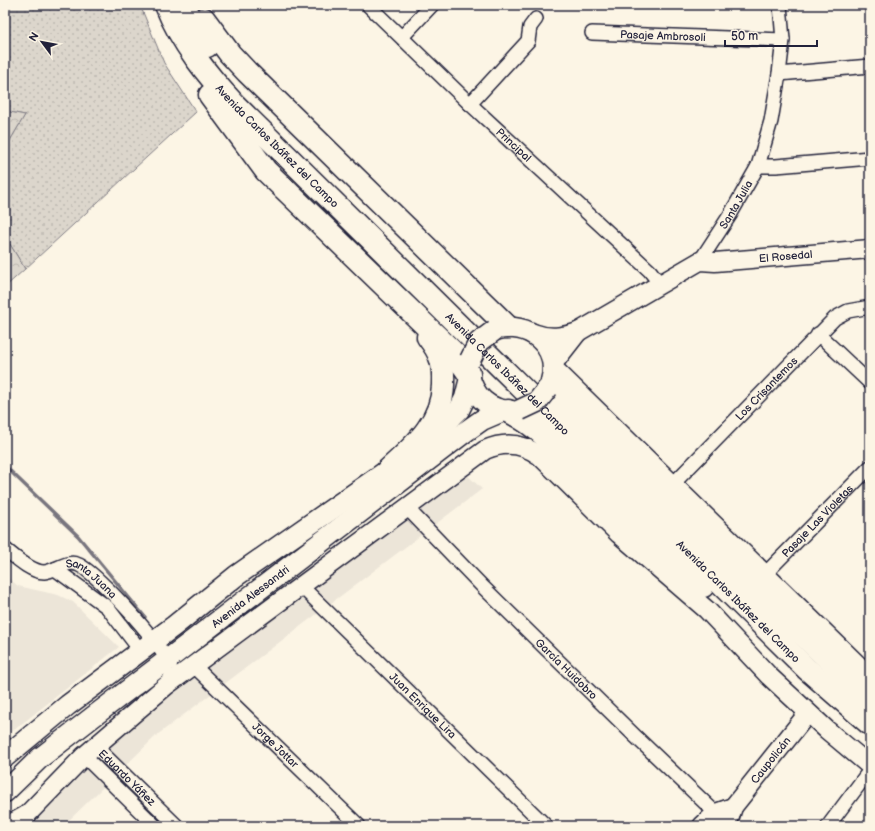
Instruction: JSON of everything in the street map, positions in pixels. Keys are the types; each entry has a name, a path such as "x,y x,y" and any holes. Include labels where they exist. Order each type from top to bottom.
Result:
{"highway":[{"name":"Avenida Carlos Ibáñez del Campo","path":"166,5 177,26 205,70 235,105 807,669 870,724"},
{"name":"Avenida Carlos Ibáñez del Campo","path":"184,5 202,41 250,100 540,384 870,699"},
{"path":"194,5 214,34 247,72 502,329"},
{"path":"177,26 191,61 205,88 266,171 470,370"},
{"path":"388,470 431,426 438,413 443,389 444,372 439,351 406,307"},
{"path":"510,411 546,437 643,532 754,632 787,657 807,669"},
{"path":"828,688 870,735"}],"main road":[{"name":"El Rosedal","path":"700,261 715,262 870,249"},
{"name":"Santa Julia","path":"533,333 541,336 559,337 578,332 700,261"},
{"path":"5,757 236,576 388,470 433,436 450,421 459,410 465,398 470,370 479,342 502,329 518,328 533,333 548,349 553,366 764,575 867,669"},
{"name":"Santa Julia","path":"553,366 578,332"},
{"path":"470,370 474,389 481,399 491,406 510,411 536,402 548,388 553,366"},
{"name":"Avenida Alessandri","path":"5,792 40,758 465,432 482,420 510,411"},
{"path":"406,507 485,450 508,444 525,447 540,456 619,534 707,610 756,664 808,713 870,766"},
{"name":"Avenida Alessandri","path":"17,823 90,751 167,685 406,507"},
{"name":"Caupolicán","path":"702,826 726,819 808,713"}],"street":[{"name":"Principal","path":"368,5 470,104 650,271 660,284"},
{"path":"402,37 432,5"},
{"name":"Santa Julia","path":"700,261 730,215 758,166 771,121 779,74 783,40 780,5"},
{"path":"470,104 528,41 530,27 536,19"},
{"name":"Pasaje Ambrosoli","path":"592,33 783,40"},
{"path":"779,74 870,66"},
{"path":"758,166 776,166 870,158"},
{"name":"Los Crisantemos","path":"672,485 818,334 841,314 856,309 870,307"},
{"path":"818,334 870,383"},
{"name":"Pasaje Las Violetas","path":"764,575 870,467"},
{"name":"García Huidobro","path":"406,507 495,599 726,819"},
{"path":"5,549 33,569 44,572 55,569"},
{"name":"Santa Juana","path":"55,569 71,563 80,565 118,598 147,645"},
{"name":"Santa Juana","path":"55,569 107,607 147,645"},
{"name":"Juan Enrique Lira","path":"300,585 546,826"},
{"path":"147,645 168,661 172,671 167,685"},
{"name":"Jorge Jottar","path":"193,665 359,826"},
{"name":"Eduardo Yáñez","path":"90,751 155,826"},
{"name":"Eduardo Yáñez","path":"90,751 177,826"},
{"path":"828,826 870,770"}],"shaded area":[{"path":"467,475 482,489 157,735 63,826 24,826 60,789 163,695 367,544"},
{"path":"5,575 18,586 58,595 73,602 119,647 5,737"}],"green space":[{"path":"5,5 140,5 164,63 196,112 25,269 5,236 5,149 25,115 5,111"},
{"path":"5,111 25,115 5,149"},
{"path":"5,236 25,269 5,287"}],"waterway":[{"path":"5,466 78,536 145,617"}]}
